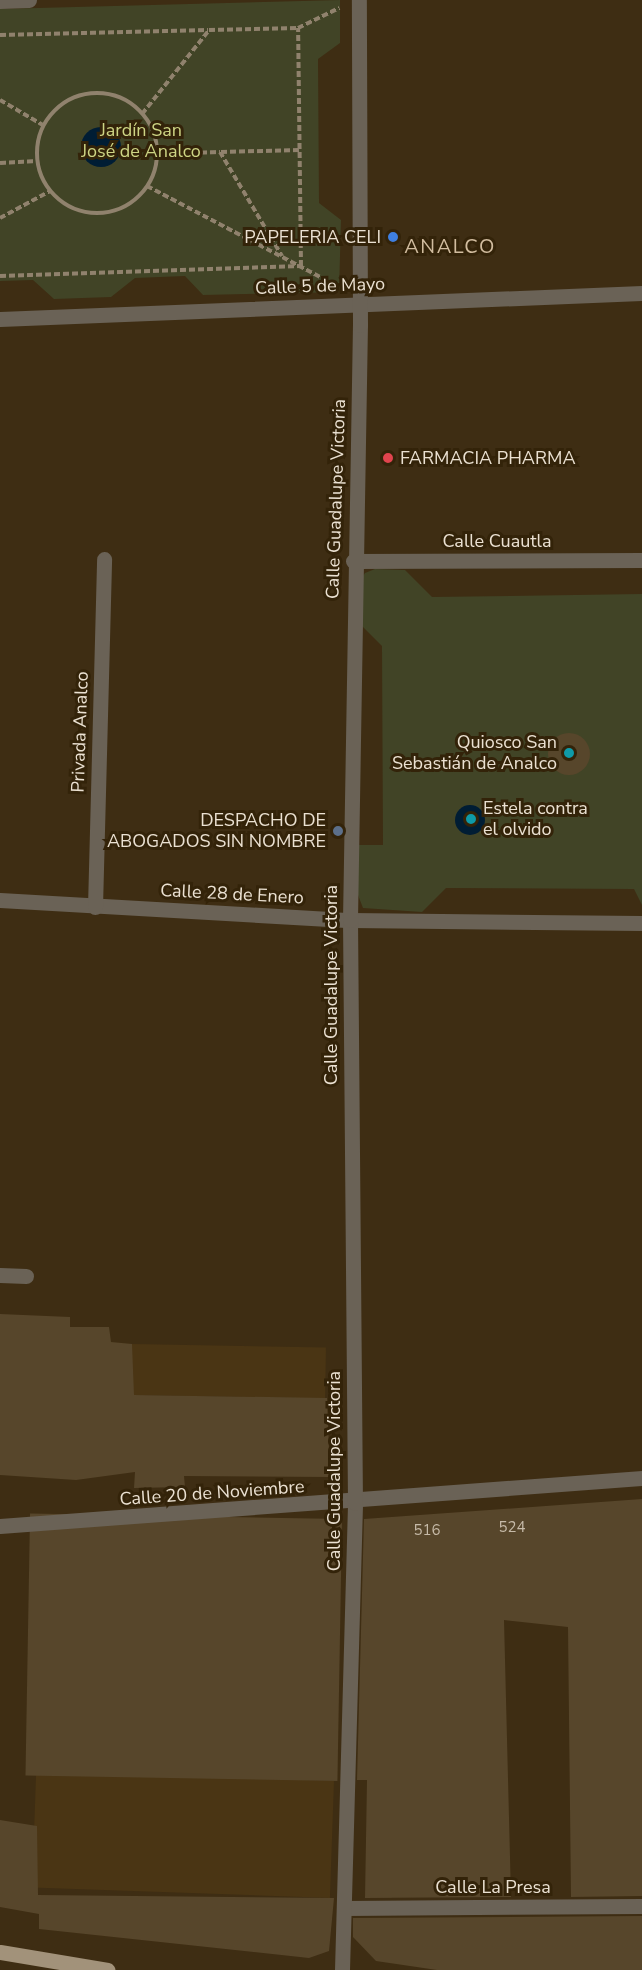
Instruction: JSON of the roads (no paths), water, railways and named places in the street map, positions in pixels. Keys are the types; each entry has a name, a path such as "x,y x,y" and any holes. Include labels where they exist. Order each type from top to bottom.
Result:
{"main road":[{"path":"0,1952 108,1970"}],"street":[{"path":"0,1 29,0"},
{"name":"Calle Guadalupe Victoria","path":"342,1970 355,1503 350,920 353,561 360,304 359,0"},
{"name":"Calle 5 de Mayo","path":"0,319 642,293"},
{"name":"Privada Analco","path":"95,907 104,558"},
{"name":"Calle Cuautla","path":"353,561 642,560"},
{"name":"Calle 28 de Enero","path":"0,900 350,920 642,923"},
{"path":"0,1275 26,1276"},
{"name":"Calle 20 de Noviembre","path":"0,1526 355,1503 642,1478"},
{"name":"Calle La Presa","path":"345,1908 642,1906"}],"water":[{"path":"101,127 115,133 121,147 115,161 101,167 87,161 81,147 87,133"},
{"path":"470,805 481,809 485,820 481,831 470,835 459,831 455,820 459,809"}],"place":[{"name":"PAPELERIA CELI","path":"393,237"},
{"name":"FARMACIA PHARMA","path":"388,458"},
{"name":"Quiosco San Sebastián de Analco","path":"569,753"},
{"name":"Estela contra el olvido","path":"471,819"},
{"name":"DESPACHO DE ABOGADOS SIN NOMBRE","path":"338,831"}],"district":[{"name":"ANALCO","path":"450,246"}],"park label":[{"name":"Jardín San José de Analco","path":"141,141"}]}
